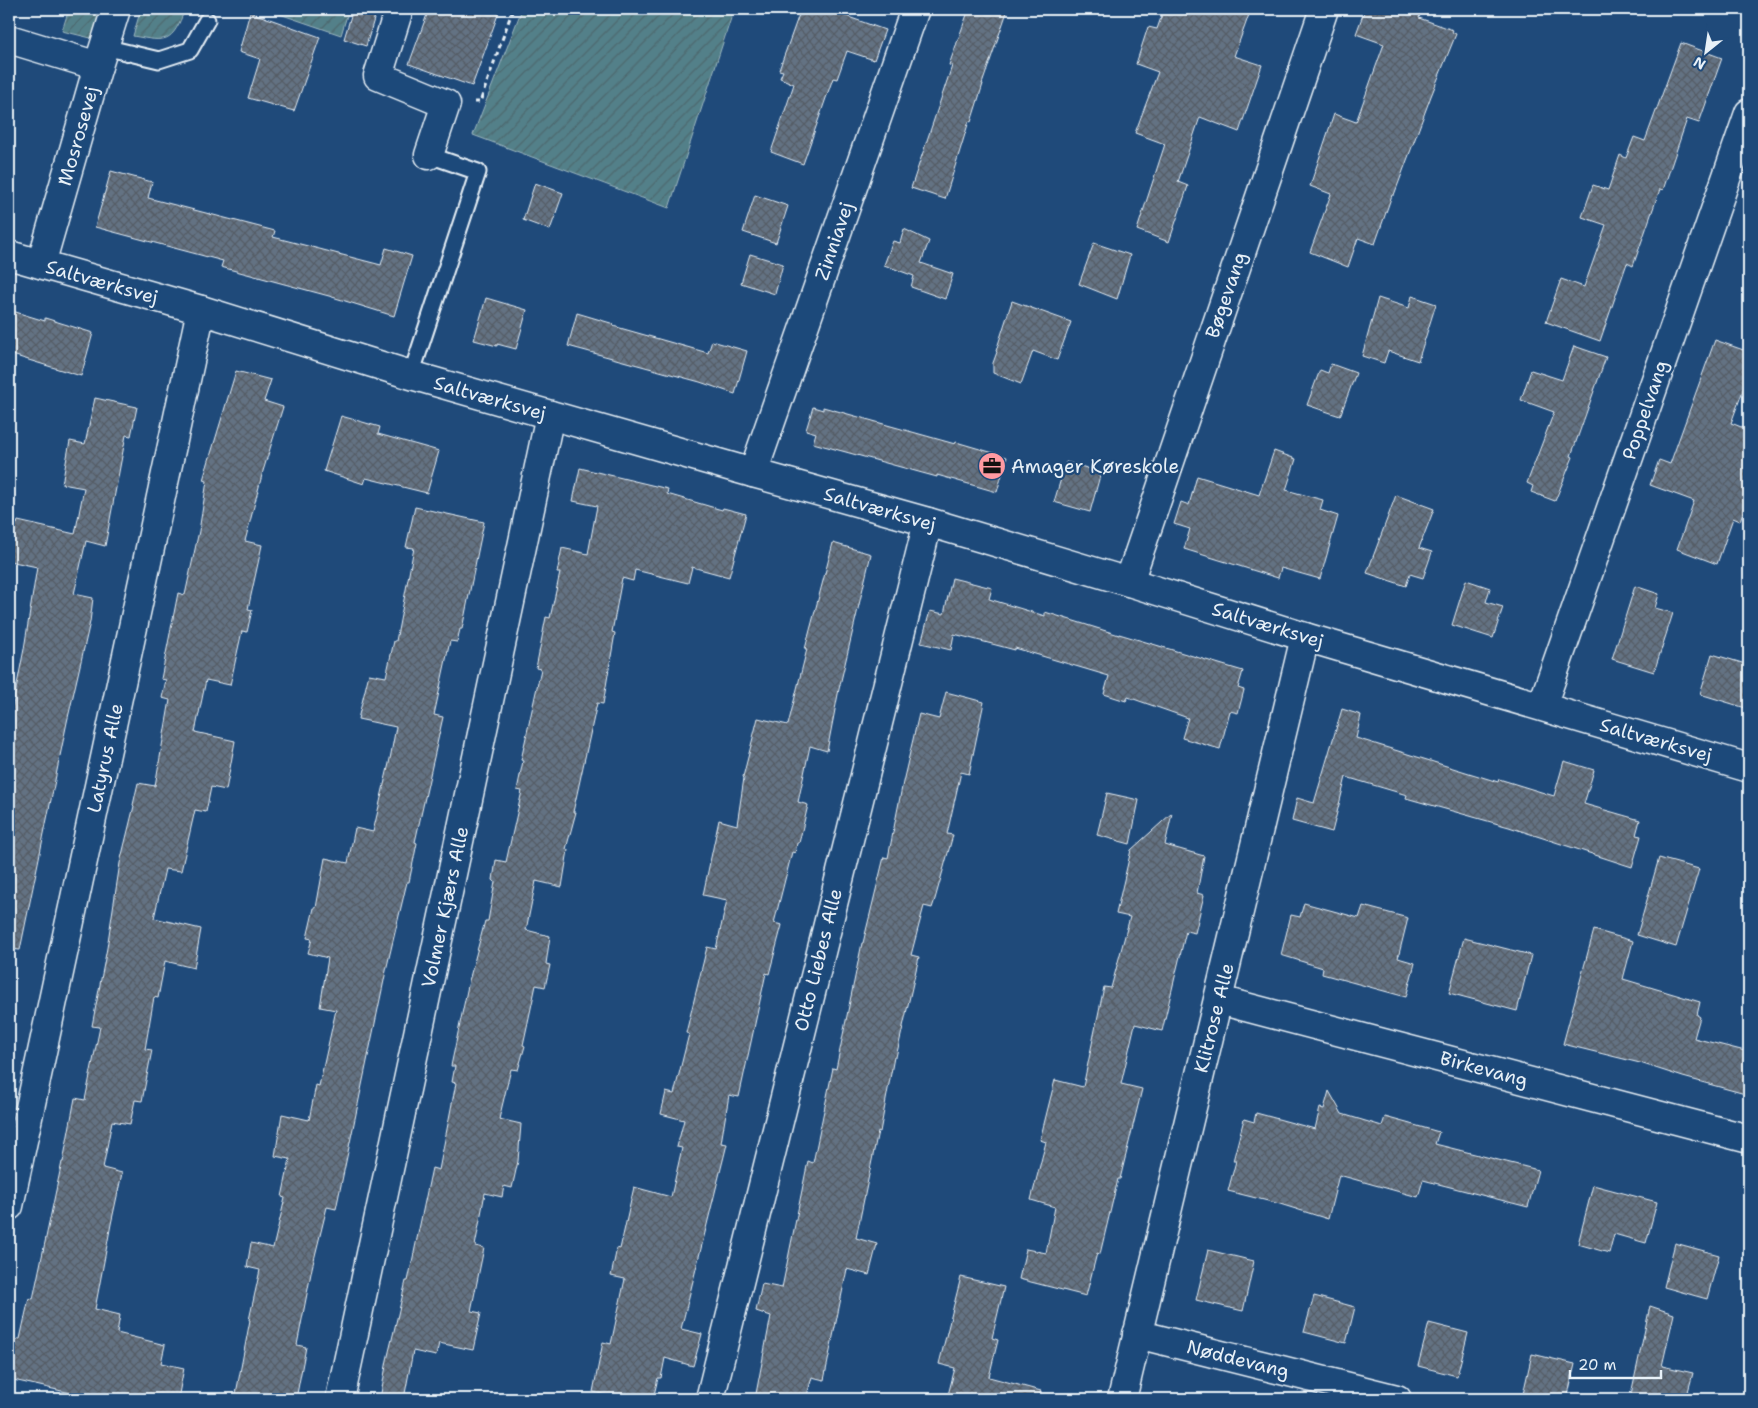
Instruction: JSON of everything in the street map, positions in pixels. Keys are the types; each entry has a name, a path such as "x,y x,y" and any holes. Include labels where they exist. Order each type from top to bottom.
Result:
{"street":[{"name":"Mosrosevej","path":"41,264 116,9"},
{"path":"399,9 378,76 446,104 429,155"},
{"name":"Zinniavej","path":"753,474 915,9"},
{"name":"Bøgevang","path":"1129,582 1324,9"},
{"path":"9,39 101,57"},
{"name":"Poppelvang","path":"1542,706 1749,113"},
{"name":"Saltværksvej","path":"9,255 201,310 412,375 753,474 928,522 1305,637 1749,768"},
{"name":"Latyrus Alle","path":"9,1206 201,310"},
{"name":"Volmer Kjærs Alle","path":"340,1399 550,415"},
{"name":"Otto Liebes Alle","path":"710,1399 928,522"},
{"name":"Klitrose Alle","path":"1122,1399 1305,637"},
{"name":"Birkevang","path":"1219,1000 1749,1139"},
{"name":"Nøddevang","path":"1137,1334 1397,1399"}],"lane":[{"path":"101,57 159,60 190,50 207,20"},
{"path":"412,375 478,172 429,155"}],"path":[{"path":"446,104 480,102 513,9"}],"green space":[{"path":"69,9 104,9 95,39 62,31"},
{"path":"141,9 185,9 172,35 167,38 153,39 133,36"},
{"path":"265,9 349,9 341,35"},
{"path":"522,9 734,9 669,208 473,135"}],"building":[{"path":"353,9 377,9 366,46 344,39"},
{"path":"429,9 500,9 472,86 409,64"},
{"path":"801,9 826,9 885,30 874,60 847,51 837,79 833,78 803,164 771,152 794,84 780,78 783,71 779,70"},
{"path":"969,9 1008,9 971,122 969,121 945,199 911,188 952,66 949,65"},
{"path":"1164,9 1251,9 1234,56 1262,65 1239,132 1200,117 1178,182 1188,186 1169,242 1137,230 1165,144 1135,133 1158,72 1136,64 1148,27 1157,29"},
{"path":"1365,9 1422,9 1419,18 1453,30 1452,32 1456,34 1394,195 1392,195 1375,244 1358,238 1348,267 1310,252 1331,194 1310,186 1334,114 1356,122 1384,44 1356,34"},
{"path":"250,12 320,37 294,111 248,98 260,59 239,52"},
{"path":"1681,43 1722,58 1699,123 1687,119 1663,190 1660,189 1633,266 1627,263 1600,341 1546,322 1561,279 1584,287 1606,225 1582,217 1593,185 1608,190 1620,155 1626,158 1634,137 1645,141"},
{"path":"111,171 152,182 148,198 275,231 273,237 381,265 386,248 412,256 394,316 329,296 221,267 223,261 95,227"},
{"path":"535,183 563,193 550,230 523,220"},
{"path":"755,195 788,206 776,243 743,232"},
{"path":"904,229 929,241 921,263 953,274 945,299 911,287 914,276 884,265 893,241 900,243"},
{"path":"1094,243 1130,255 1117,299 1079,284"},
{"path":"750,254 783,264 775,294 741,283"},
{"path":"1412,296 1436,304 1418,361 1388,351 1384,363 1362,356 1378,298 1409,308"},
{"path":"486,298 527,310 516,349 474,340"},
{"path":"1012,301 1071,322 1057,360 1033,351 1021,384 993,373 996,351"},
{"path":"9,310 45,321 45,318 93,333 81,376 9,354"},
{"path":"577,313 614,324 613,326 708,353 712,341 747,351 735,394 700,382 568,346"},
{"path":"1715,340 1749,352 1749,374 1731,423 1749,430 1749,494 1740,521 1733,518 1717,564 1677,549 1694,501 1650,485 1659,460 1670,464"},
{"path":"1574,346 1606,357 1571,456 1573,457 1555,501 1531,492 1533,486 1527,483 1554,412 1521,400 1531,370 1562,380"},
{"path":"1331,364 1356,373 1340,416 1307,405 1320,370 1328,373"},
{"path":"236,371 271,380 264,401 283,407 263,471 245,541 262,545 248,609 252,610 247,632 242,631 230,685 206,680 195,732 235,741 226,790 211,787 206,812 195,810 181,871 165,869 154,918 201,929 194,968 165,961 158,998 154,997 145,1049 152,1050 142,1101 135,1100 130,1124 112,1121 103,1168 122,1173 95,1309 120,1315 117,1333 165,1345 161,1363 184,1368 178,1399 97,1399 9,1378 17,1339 20,1339 29,1298 33,1299 75,1098 85,1100 100,1027 92,1026 107,948 120,863 138,783 155,786 170,700 162,698 166,680 161,679 178,593 185,595 199,531 207,481 203,480"},
{"path":"95,398 137,407 131,436 126,435 105,546 86,541 74,594 93,598 90,622 67,722 20,950 9,949 9,709 12,710 37,567 9,561 9,522 17,524 18,521 75,534 84,488 62,484 70,441 85,444"},
{"path":"813,407 823,410 823,407 1007,457 997,492 813,443 816,433 806,430"},
{"path":"341,416 380,427 378,434 439,451 427,493 366,478 364,484 324,471"},
{"path":"1274,451 1296,459 1286,490 1323,500 1320,510 1338,516 1320,579 1281,568 1278,578 1184,549 1190,529 1174,524 1181,502 1189,505 1197,476 1259,495"},
{"path":"1066,462 1101,472 1090,512 1054,502"},
{"path":"580,468 668,489 667,494 722,510 723,508 746,514 729,577 692,567 688,583 635,570 633,581 622,578 612,632 615,633 603,704 597,703 573,812 576,812 566,849 568,850 562,887 536,881 526,930 550,936 546,964 550,965 545,987 536,985 523,1045 525,1046 518,1070 511,1069 499,1119 521,1124 518,1161 512,1188 504,1186 502,1197 485,1193 475,1246 484,1248 471,1311 481,1313 473,1350 439,1343 436,1356 413,1351 404,1399 380,1399 387,1360 406,1281 408,1281 432,1168 439,1170 456,1083 452,1082 455,1066 451,1066 469,981 485,921 488,921 495,882 493,880 496,860 506,862 522,791 517,790 523,761 521,760 541,669 536,668 546,617 550,618 560,573 557,573 562,548 588,554 597,506 573,501"},
{"path":"1396,495 1434,509 1419,548 1432,552 1423,578 1410,574 1406,586 1367,573"},
{"path":"415,507 484,522 462,629 460,629 457,642 450,641 434,715 443,717 415,842 417,843 409,882 407,882 387,966 336,1209 327,1207 312,1268 297,1345 306,1347 296,1399 235,1399 260,1270 247,1267 251,1243 273,1248 285,1198 282,1197 290,1159 275,1156 282,1114 309,1120 316,1085 319,1086 336,1010 320,1007 328,958 308,953 312,939 307,938 314,908 316,908 325,858 348,863 355,828 373,832 390,759 396,727 358,719 369,674 386,677 394,641 396,641 414,548 406,547"},
{"path":"833,543 871,554 839,689 827,751 810,746 798,802 808,805 799,843 797,843 795,853 792,852 774,923 782,925 769,974 766,973 739,1097 729,1095 721,1143 727,1144 681,1329 702,1334 693,1366 665,1358 661,1378 658,1378 653,1399 624,1399 593,1392 603,1342 611,1344 625,1279 611,1276 617,1248 620,1249 634,1187 671,1197 682,1148 677,1147 684,1120 661,1114 666,1092 674,1094 689,1034 686,1033 707,947 716,949 727,900 703,895 719,820 737,825 743,777 758,718 788,725 807,649 805,649"},
{"path":"952,578 992,588 989,599 1045,616 1045,612 1243,671 1238,688 1244,690 1238,713 1230,711 1220,749 1182,738 1188,718 1128,697 1126,701 1104,694 1109,676 1015,648 1015,650 954,634 951,650 921,643 930,611 944,614"},
{"path":"1466,580 1490,588 1486,602 1503,607 1493,638 1452,625"},
{"path":"1635,586 1659,594 1655,608 1673,613 1654,672 1612,659"},
{"path":"1712,654 1749,665 1749,709 1700,694"},
{"path":"946,692 984,702 969,774 961,772 947,834 953,835 935,899 932,908 924,906 911,955 919,957 896,1057 894,1057 880,1132 878,1131 856,1238 877,1244 869,1275 847,1269 824,1380 812,1377 806,1399 755,1399 771,1316 756,1311 762,1284 782,1288 808,1161 813,1163 833,1068 836,1069 862,943 884,857 888,858 919,714 939,719"},
{"path":"1342,709 1361,715 1356,738 1498,782 1499,779 1554,796 1564,761 1594,770 1584,804 1640,820 1636,835 1641,836 1632,867 1509,827 1406,798 1407,795 1346,777 1332,832 1292,821 1297,798 1314,803"},
{"path":"1107,793 1139,800 1130,844 1097,835"},
{"path":"1172,813 1165,845 1204,856 1197,893 1204,895 1195,933 1186,931 1162,1031 1135,1024 1121,1084 1142,1089 1100,1254 1097,1253 1086,1296 1019,1279 1026,1249 1046,1253 1055,1207 1031,1200 1046,1142 1040,1140 1055,1080 1083,1087 1104,987 1111,988 1130,917 1116,914 1131,850"},
{"path":"1659,858 1699,869 1676,947 1637,935"},
{"path":"1304,903 1359,918 1363,906 1408,918 1398,958 1415,963 1406,997 1322,974 1323,968 1281,955 1291,915 1300,917"},
{"path":"1594,930 1633,941 1623,979 1700,1002 1697,1015 1700,1017 1694,1038 1749,1052 1749,1095 1640,1063 1563,1044"},
{"path":"1464,938 1531,955 1517,1011 1449,993"},
{"path":"1329,1091 1342,1114 1382,1126 1385,1117 1439,1132 1435,1144 1538,1170 1528,1207 1423,1180 1418,1197 1339,1175 1328,1219 1280,1204 1228,1191 1236,1161 1233,1161 1244,1119 1254,1122 1256,1113 1315,1129 1320,1108 1324,1109"},
{"path":"1593,1185 1657,1202 1646,1243 1614,1234 1609,1253 1578,1244"},
{"path":"1675,1243 1719,1255 1707,1299 1664,1287"},
{"path":"1208,1250 1254,1261 1243,1311 1196,1300"},
{"path":"961,1277 1004,1287 992,1338 998,1340 989,1377 1041,1391 1040,1399 947,1399 955,1368 939,1364"},
{"path":"1314,1296 1355,1307 1346,1343 1304,1332"},
{"path":"1650,1306 1674,1314 1662,1366 1693,1373 1686,1399 1630,1399"},
{"path":"1429,1323 1468,1333 1457,1376 1418,1366"},
{"path":"1532,1354 1575,1364 1567,1399 1522,1399"}],"place":[{"name":"Amager Køreskole","path":"992,466"}]}
